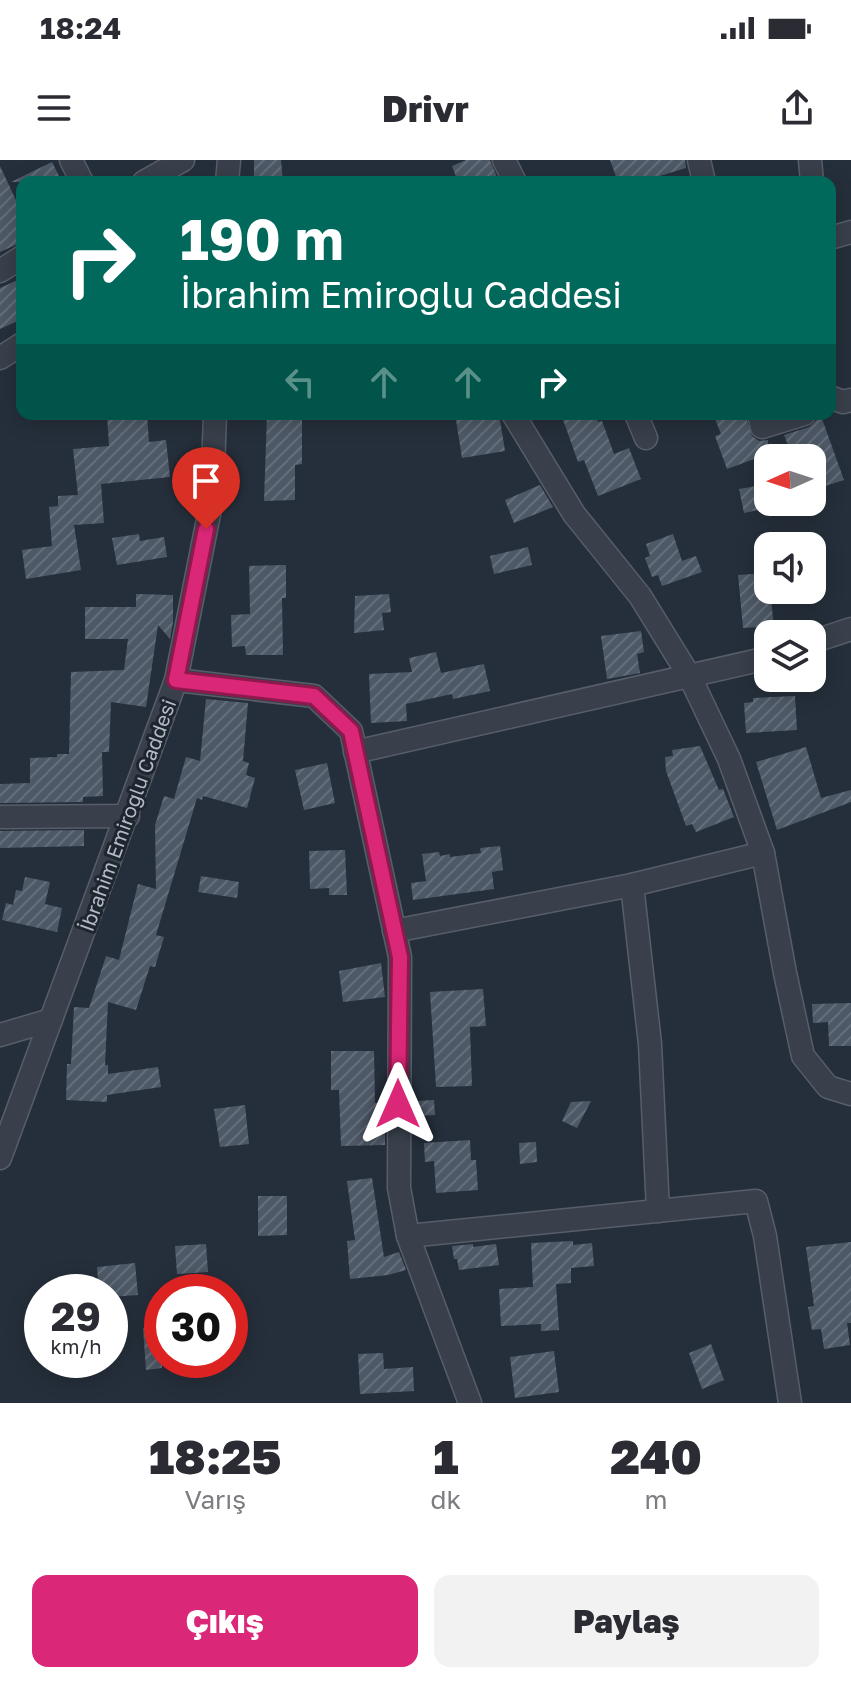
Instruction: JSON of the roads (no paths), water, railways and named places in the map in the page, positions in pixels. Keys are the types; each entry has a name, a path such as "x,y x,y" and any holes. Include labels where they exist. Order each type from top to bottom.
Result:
{"street":[{"path":"155,176 183,160"},
{"name":"İbrahim Emiroğlu Caddesi","path":"0,1158 176,680 212,499 215,420"},
{"path":"517,420 574,514 640,596 690,677 729,759 763,853 803,1056 828,1087 851,1094"},
{"path":"638,420 646,438"},
{"path":"760,420 762,427 785,420"},
{"path":"826,637 851,629"},
{"path":"355,752 754,661"},
{"path":"176,680 314,696 351,731 400,957 399,1188 408,1236 470,1403"},
{"path":"0,817 128,816"},
{"path":"394,931 632,885 763,853"},
{"path":"632,885 650,1044 658,1211"},
{"path":"0,1035 51,1020"},
{"path":"408,1236 756,1201 765,1236 790,1403"}]}
